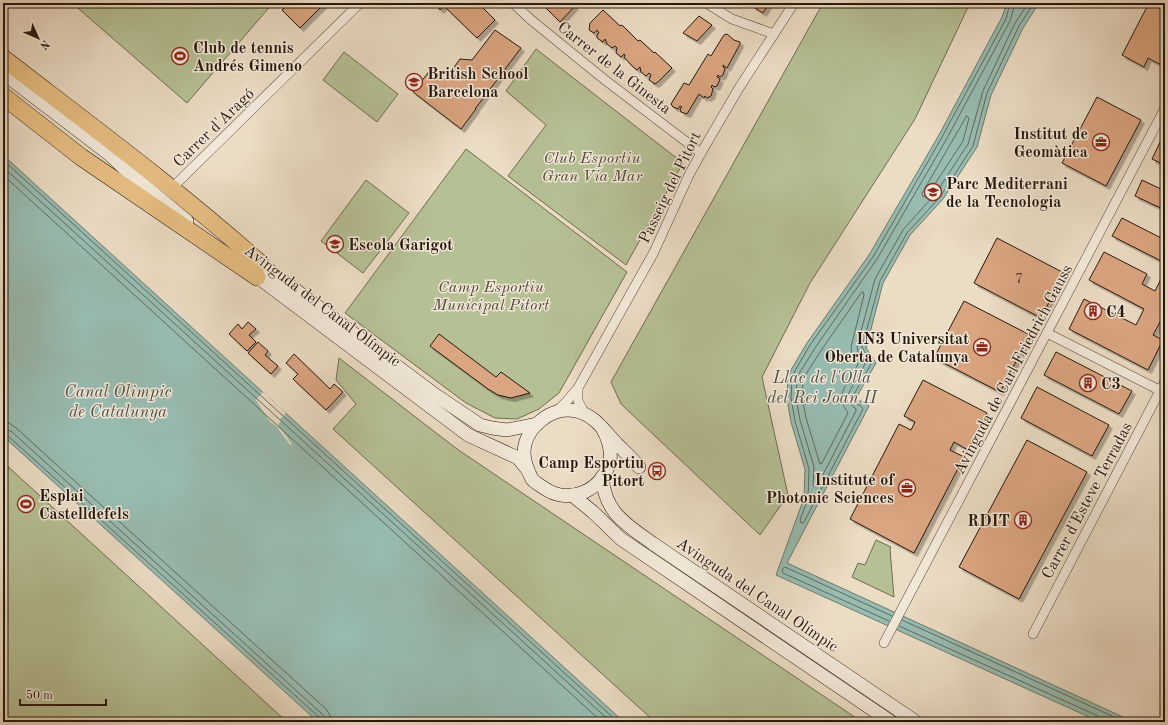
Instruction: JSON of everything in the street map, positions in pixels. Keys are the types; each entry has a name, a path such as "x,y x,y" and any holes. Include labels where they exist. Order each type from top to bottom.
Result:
{"highway":[{"path":"3,58 136,160 223,230 258,270"},
{"path":"3,96 81,157 258,270"}],"street":[{"name":"Carrer d'Aragó","path":"171,188 360,3"},
{"path":"706,3 732,19 774,34"},
{"name":"Passeig del Pitort","path":"556,412 578,388 654,252 701,152 739,88 794,3"},
{"name":"Carrer de la Ginesta","path":"516,4 530,19 605,80 701,152"},
{"name":"Avinguda del Canal Olímpic","path":"3,73 96,143 158,197 258,270 480,425 508,430 537,424"},
{"name":"Avinguda de Carl Friedrich Gauss","path":"887,639 1164,113"},
{"name":"Avinguda del Canal Olímpic","path":"258,270 468,435 518,458 526,468"},
{"path":"1048,333 1162,392"},
{"name":"Carrer d'Esteve Terradas","path":"1033,634 1162,392 1165,381"},
{"path":"578,388 578,401 585,414"},
{"path":"601,426 608,438 610,460 599,482 585,492 567,496 552,494 534,482 526,468 524,453 525,444 529,434 537,424 556,412 564,410 576,411 589,416 601,426 639,467 620,460 614,462 605,472"},
{"name":"Avinguda del Canal Olímpic","path":"605,472 604,491 607,501 623,521 652,543 916,722"},
{"name":"Avinguda del Canal Olímpic","path":"572,495 622,539 891,722"}],"green space":[{"name":"Club de tennis Andrés Gimeno","path":"72,3 273,3 187,103"},
{"path":"823,3 970,3 915,119 810,283 762,377 788,495 760,535 621,404 611,382"},
{"name":"Club Esportiu Gran Via Mar","path":"536,49 683,163 626,265 508,176 546,125 506,91"},
{"path":"344,52 398,94 377,122 323,80"},
{"name":"Camp Esportiu Municipal Pitort","path":"466,149 627,272 559,393 539,409 517,419 495,418 466,403 345,313"},
{"path":"366,180 409,213 363,273 321,241"},
{"path":"339,358 457,449 862,722 655,722 333,429 356,404 336,380"},
{"path":"3,462 287,722 3,722"},
{"path":"876,540 891,547 894,597 852,577 858,563 865,565"}],"water":[{"name":"Llac de l'Olla del Rei Joan II","path":"1007,3 1039,3 1023,28 991,95 977,147 943,199 910,235 883,283 866,348 876,363 856,398 869,406 787,563 1134,722 1100,722 776,575 804,498 805,469 791,422 787,399 788,375 807,343 869,255 939,135 1002,17"},
{"name":"Canal Olimpic de Catalunya","path":"3,155 624,722 318,722 3,436"}],"pier":[{"path":"263,392 286,413 280,419 281,421 278,425 292,444 290,445 276,426 270,422 256,400"}],"building":[{"path":"290,3 325,3 300,28 282,10"},
{"path":"434,3 478,3 495,20 477,38 444,6 440,10"},
{"path":"546,3 572,3 575,6 560,22 543,5"},
{"path":"753,3 769,3 763,13 752,6"},
{"path":"1149,3 1165,3 1165,67 1148,58 1144,67 1122,55"},
{"path":"603,10 620,26 622,25 638,41 640,40 654,53 655,52 672,68 658,82 655,84 649,80 651,75 649,73 646,76 641,72 640,67 637,70 632,66 624,57 624,54 621,57 616,53 617,48 615,46 612,48 607,44 605,39 603,42 597,38 599,33 597,30 594,33 589,30 590,23"},
{"path":"699,16 712,25 697,41 683,33"},
{"path":"495,30 521,48 461,129 413,92 431,69 445,80 460,59 472,60"},
{"path":"727,34 734,40 740,42 740,44 727,68 723,65 725,68 723,75 720,77 718,75 717,77 720,79 717,86 714,87 712,85 711,87 713,89 711,96 707,98 705,96 704,98 699,94 687,114 681,112 680,109 682,107 680,106 678,109 673,107 671,104 684,83 689,85 708,54 711,56 724,35"},
{"name":"Institut de Geomàtica","path":"1097,97 1141,120 1106,186 1062,163"},
{"path":"1164,134 1165,135 1165,165 1152,159"},
{"path":"1142,180 1165,191 1165,210 1135,196"},
{"path":"1122,218 1165,240 1165,263 1112,236"},
{"path":"997,238 1064,273 1041,318 974,283"},
{"name":"C4","path":"1104,252 1147,274 1142,284 1155,291 1165,271 1165,313 1153,335 1163,340 1148,370 1069,329 1084,299 1136,325 1144,309 1089,280"},
{"name":"IN3 Universitat Oberta de Catalunya","path":"964,301 1030,335 1000,392 934,358"},
{"path":"248,322 256,329 249,335 256,342 247,351 229,334 238,324 242,329"},
{"path":"439,334 496,377 501,372 530,393 511,398 498,395 488,389 430,346"},
{"path":"258,342 268,351 265,355 278,366 271,374 248,353"},
{"name":"C3","path":"1056,352 1132,391 1119,414 1044,375"},
{"path":"294,354 330,389 334,384 343,392 326,410 293,379 298,374 286,363"},
{"name":"Institute of Photonic Sciences","path":"923,380 987,413 968,450 954,442 950,450 964,457 914,553 850,519 899,424 911,430 915,422 904,416"},
{"path":"1037,387 1109,425 1092,456 1021,418"},
{"name":"RDIT","path":"1027,440 1087,472 1019,599 959,567"}],"place":[{"name":"Club de tennis Andrés Gimeno","path":"180,56"},
{"name":"British School Barcelona","path":"414,82"},
{"name":"Institut de Geomàtica","path":"1101,142"},
{"name":"Parc Mediterrani de la Tecnologia","path":"933,192"},
{"name":"Escola Garigot","path":"335,244"},
{"name":"C4","path":"1093,311"},
{"name":"IN3 Universitat Oberta de Catalunya","path":"982,347"},
{"name":"C3","path":"1088,383"},
{"name":"Camp Esportiu Pitort","path":"657,471"},
{"name":"Institute of Photonic Sciences","path":"907,488"},
{"name":"Esplai Castelldefels","path":"26,504"},
{"name":"RDIT","path":"1023,520"}]}
